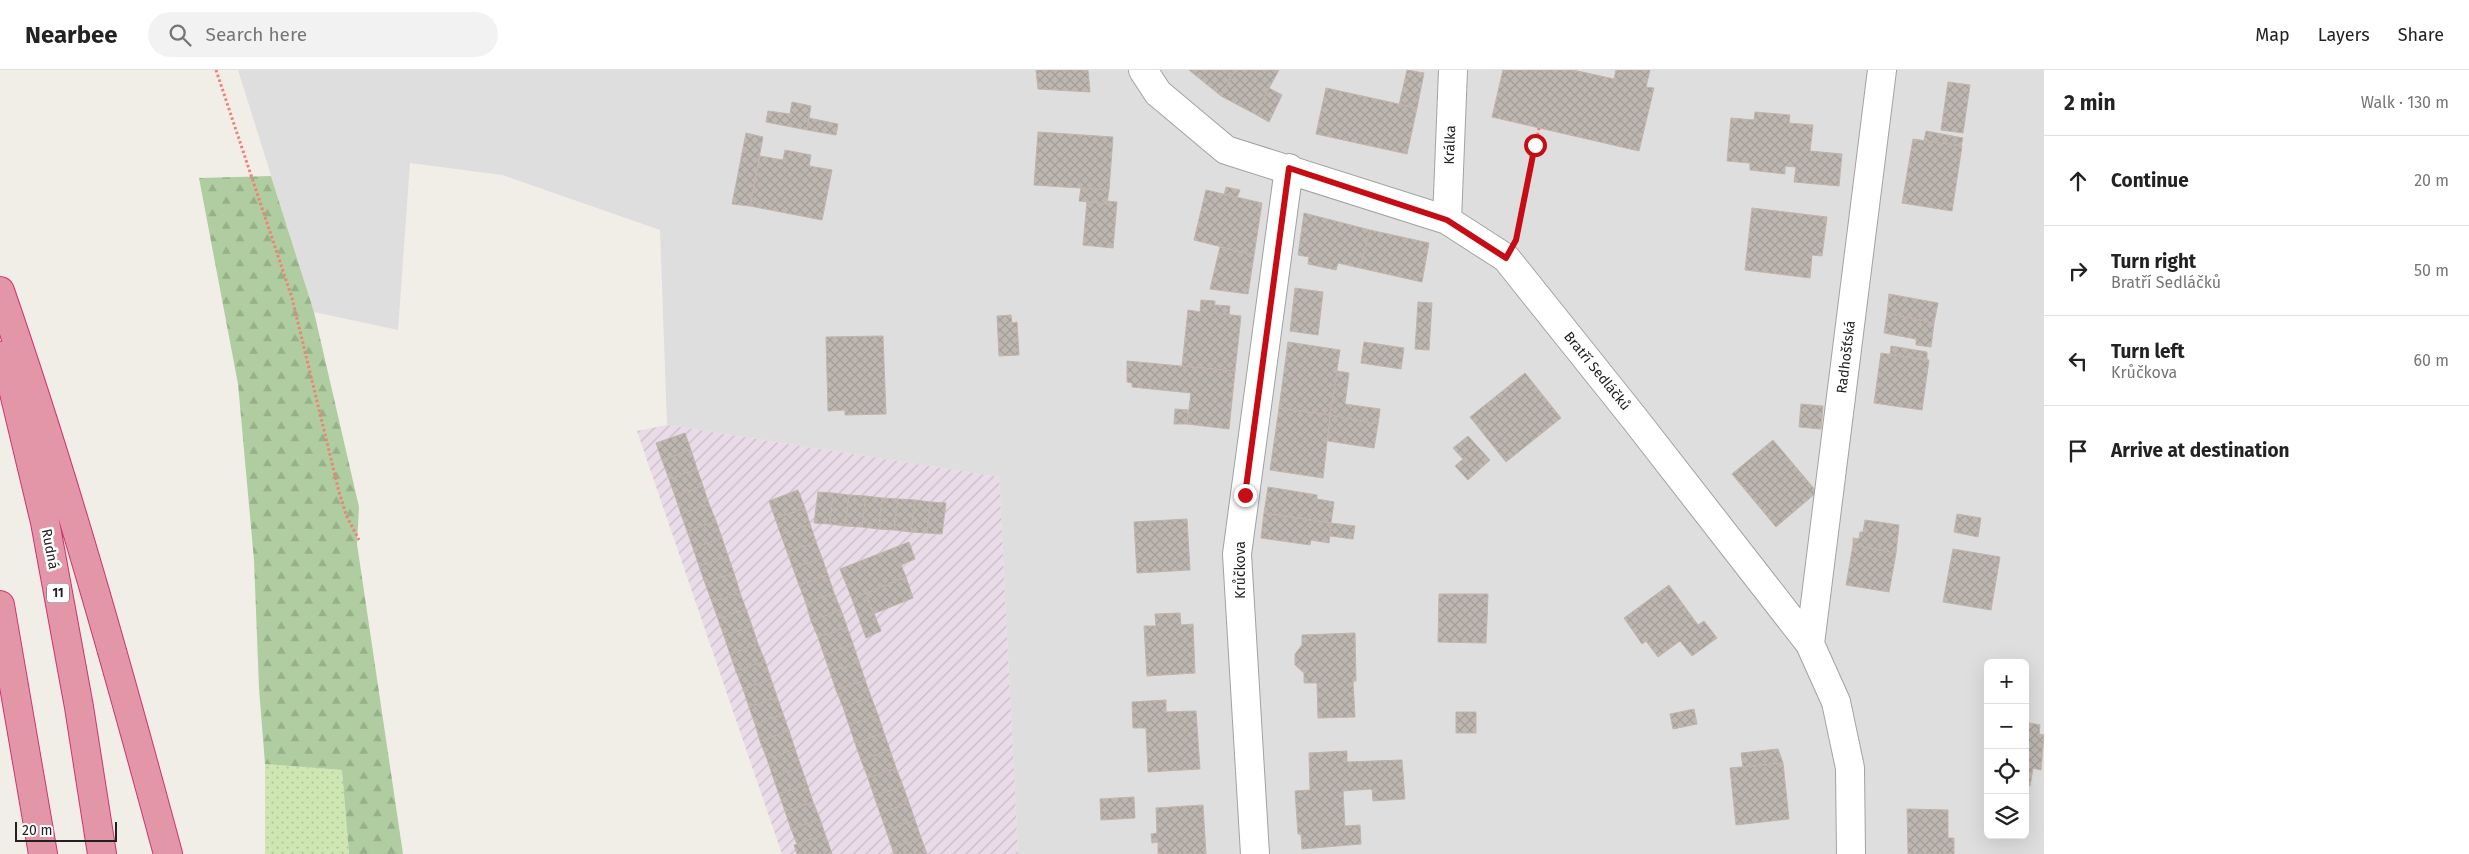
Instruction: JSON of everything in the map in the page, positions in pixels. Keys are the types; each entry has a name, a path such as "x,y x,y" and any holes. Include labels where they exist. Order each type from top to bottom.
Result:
{"highway":[{"path":"0,291 31,381 119,675 168,854"},
{"name":"Rudná","path":"0,335 45,522 79,707 102,854"},
{"path":"0,605 43,854"}],"street":[{"name":"Bratří Sedláčků","path":"1143,70 1158,93 1226,150 1289,168 1447,220 1506,258 1640,425 1810,644 1836,702 1850,768 1851,854"},
{"name":"Králka","path":"1447,220 1453,70"},
{"name":"Radhošťská","path":"1810,644 1882,70"},
{"name":"Krůčkova","path":"1255,854 1237,554 1289,168"}],"path":[{"path":"216,70 292,298 338,492 347,517 360,540"},
{"path":"1506,258 1516,240 1539,128"}],"shaded area":[{"path":"238,70 2044,70 2044,854 1018,854 999,477 667,425 660,230 502,175 410,163 398,330 314,312"},
{"path":"667,425 999,477 1018,854 782,854 637,431"}],"green space":[{"path":"271,176 314,312 359,507 357,544 403,854 349,854 342,770 265,764 259,688 254,560 238,384 199,178"},
{"path":"265,764 342,770 349,854 265,854"}],"building":[{"path":"1036,70 1088,70 1090,92 1038,89"},
{"path":"1189,70 1235,70 1221,96"},
{"path":"1235,70 1279,70 1255,114 1221,96"},
{"path":"1407,70 1424,73 1417,108 1399,105"},
{"path":"1503,70 1573,70 1614,79 1616,70 1650,70 1646,87 1654,88 1639,151 1492,117"},
{"path":"1948,82 1970,85 1963,133 1941,130"},
{"path":"1269,88 1282,95 1269,122 1255,114"},
{"path":"1326,88 1417,108 1407,154 1316,134"},
{"path":"792,102 811,106 807,130 766,122 768,111 790,114"},
{"path":"1755,112 1790,115 1789,123 1813,125 1810,151 1842,154 1839,186 1794,182 1796,167 1785,166 1785,174 1750,170 1750,163 1727,161 1731,118 1754,120"},
{"path":"809,118 838,124 836,135 807,130"},
{"path":"1926,131 1963,138 1961,146 1924,141"},
{"path":"1038,132 1113,137 1109,190 1034,185"},
{"path":"746,133 763,137 750,206 732,204"},
{"path":"1913,139 1962,146 1952,211 1902,203"},
{"path":"785,150 811,155 809,166 832,170 822,220 750,206 760,156 783,160"},
{"path":"1226,187 1240,190 1237,198 1224,195"},
{"path":"1081,188 1109,190 1107,204 1079,201"},
{"path":"1206,190 1262,203 1254,255 1194,240"},
{"path":"1087,201 1107,204 1107,201 1117,202 1113,248 1083,245"},
{"path":"1752,208 1827,217 1822,256 1812,255 1810,278 1745,270"},
{"path":"1304,213 1370,230 1360,268 1338,263 1336,270 1308,264 1309,257 1298,255"},
{"path":"1370,230 1429,243 1422,282 1360,268"},
{"path":"1220,247 1254,255 1248,294 1210,289"},
{"path":"1295,288 1323,292 1318,335 1290,331"},
{"path":"1889,294 1938,303 1934,323 1887,313"},
{"path":"1201,300 1215,301 1214,313 1241,316 1235,371 1182,366 1188,310 1200,312"},
{"path":"1418,302 1432,303 1429,350 1415,349"},
{"path":"1215,305 1230,306 1229,315 1214,313"},
{"path":"1887,313 1934,323 1931,347 1916,345 1916,339 1884,333"},
{"path":"1011,315 1012,323 1017,322 1019,355 999,356 997,316"},
{"path":"883,336 886,414 845,415 845,410 828,411 826,337"},
{"path":"1288,342 1340,350 1330,415 1279,408"},
{"path":"1364,342 1404,348 1401,369 1361,363"},
{"path":"1891,346 1927,352 1927,360 1890,355"},
{"path":"1881,353 1929,360 1922,410 1874,403"},
{"path":"1127,361 1235,371 1229,429 1187,424 1191,393 1132,387 1132,383 1127,382"},
{"path":"1337,371 1349,373 1345,404 1380,409 1378,424 1330,415"},
{"path":"1525,373 1561,418 1506,462 1470,417"},
{"path":"1801,404 1823,406 1821,429 1799,427"},
{"path":"1279,408 1330,415 1323,478 1270,470"},
{"path":"1175,409 1188,410 1187,424 1174,424"},
{"path":"1330,415 1378,424 1374,448 1328,441"},
{"path":"685,433 691,450 662,460 656,443"},
{"path":"1468,436 1490,460 1468,480 1455,466 1463,459 1453,448"},
{"path":"1773,440 1817,492 1776,527 1732,474"},
{"path":"691,450 697,469 669,479 662,460"},
{"path":"697,469 703,486 675,496 669,479"},
{"path":"703,486 709,504 681,514 675,496"},
{"path":"1268,487 1317,495 1317,499 1334,502 1331,523 1264,513"},
{"path":"798,490 805,508 775,518 769,501"},
{"path":"818,492 833,493 830,524 814,523"},
{"path":"833,493 849,495 845,526 830,524"},
{"path":"849,495 866,496 862,527 845,526"},
{"path":"866,496 882,498 879,529 862,527"},
{"path":"882,498 898,499 894,530 879,529"},
{"path":"898,499 915,500 911,532 894,530"},
{"path":"915,500 930,502 927,533 911,532"},
{"path":"930,502 946,503 942,534 927,533"},
{"path":"709,504 716,521 687,531 681,514"},
{"path":"805,508 810,524 781,535 775,518"},
{"path":"1264,513 1331,523 1329,543 1311,540 1310,545 1261,538"},
{"path":"1957,514 1981,518 1978,537 1954,532"},
{"path":"1187,519 1190,570 1137,573 1134,522"},
{"path":"1865,520 1899,525 1896,553 1853,545 1853,538 1859,539 1860,532 1863,532"},
{"path":"716,521 722,538 693,548 687,531"},
{"path":"1331,523 1355,526 1353,539 1330,536"},
{"path":"810,524 816,542 787,552 781,535"},
{"path":"722,538 728,556 699,566 693,548"},
{"path":"816,542 822,558 793,568 787,552"},
{"path":"909,542 915,559 901,565 906,577 852,599 840,569"},
{"path":"1853,545 1896,553 1889,592 1846,585"},
{"path":"1953,549 2000,557 1991,610 1943,602"},
{"path":"728,556 734,573 705,583 699,566"},
{"path":"822,558 828,575 799,585 793,568"},
{"path":"734,573 740,593 712,602 705,583"},
{"path":"828,575 834,593 806,603 799,585"},
{"path":"906,577 913,598 873,614 866,593"},
{"path":"1669,585 1698,625 1704,621 1717,638 1692,656 1680,641 1658,657 1646,641 1642,644 1624,618"},
{"path":"740,593 746,609 718,619 712,602"},
{"path":"834,593 841,610 811,621 806,603"},
{"path":"866,593 881,631 866,638 852,599"},
{"path":"1439,594 1488,594 1486,643 1438,642"},
{"path":"746,609 752,626 724,636 718,619"},
{"path":"841,610 847,627 818,637 811,621"},
{"path":"1180,613 1181,625 1193,624 1195,673 1147,676 1144,626 1156,626 1155,614"},
{"path":"752,626 758,644 730,654 724,636"},
{"path":"847,627 853,644 824,655 818,637"},
{"path":"1355,633 1356,681 1353,681 1355,717 1318,718 1317,683 1304,683 1304,673 1295,665 1295,654 1302,645 1302,635"},
{"path":"758,644 765,661 736,671 730,654"},
{"path":"853,644 859,662 830,672 824,655"},
{"path":"765,661 771,679 743,689 736,671"},
{"path":"859,662 865,680 836,690 830,672"},
{"path":"771,679 777,697 749,707 743,689"},
{"path":"865,680 871,697 843,707 836,690"},
{"path":"777,697 783,714 755,724 749,707"},
{"path":"871,697 878,715 849,725 843,707"},
{"path":"1166,700 1166,712 1196,711 1200,769 1148,772 1146,728 1133,728 1132,702"},
{"path":"1694,709 1697,724 1673,729 1670,714"},
{"path":"1456,712 1476,712 1476,733 1456,733"},
{"path":"783,714 789,731 760,741 755,724"},
{"path":"878,715 884,733 855,743 849,725"},
{"path":"2029,723 2040,725 2039,734 2044,735 2041,770 2033,768 2030,786"},
{"path":"789,731 795,749 767,759 760,741"},
{"path":"884,733 890,750 861,760 855,743"},
{"path":"795,749 801,767 773,777 767,759"},
{"path":"1778,749 1783,763 1743,767 1741,753"},
{"path":"890,750 896,768 868,778 861,760"},
{"path":"1347,751 1347,762 1402,760 1405,799 1373,801 1372,789 1343,791 1345,826 1360,825 1361,844 1302,849 1301,834 1298,834 1295,791 1310,790 1309,753"},
{"path":"1783,763 1789,819 1736,825 1730,768"},
{"path":"801,767 807,784 779,794 773,777"},
{"path":"896,768 903,786 874,796 868,778"},
{"path":"807,784 813,802 785,811 779,794"},
{"path":"903,786 909,803 880,813 874,796"},
{"path":"1134,797 1135,818 1101,820 1100,799"},
{"path":"813,802 820,819 791,829 785,811"},
{"path":"909,803 915,820 886,830 880,813"},
{"path":"1203,805 1206,854 1158,854 1158,842 1152,843 1151,834 1157,833 1156,808"},
{"path":"1907,809 1948,810 1948,838 1954,838 1954,854 1908,854"},
{"path":"820,819 825,834 797,844 791,829"},
{"path":"915,820 921,838 892,848 886,830"},
{"path":"825,834 832,854 797,854 794,845"},
{"path":"921,838 927,854 894,854 892,848"}],"route":[{"path":"1245,495 1289,168 1447,220 1506,258 1516,240 1535,145"}]}
